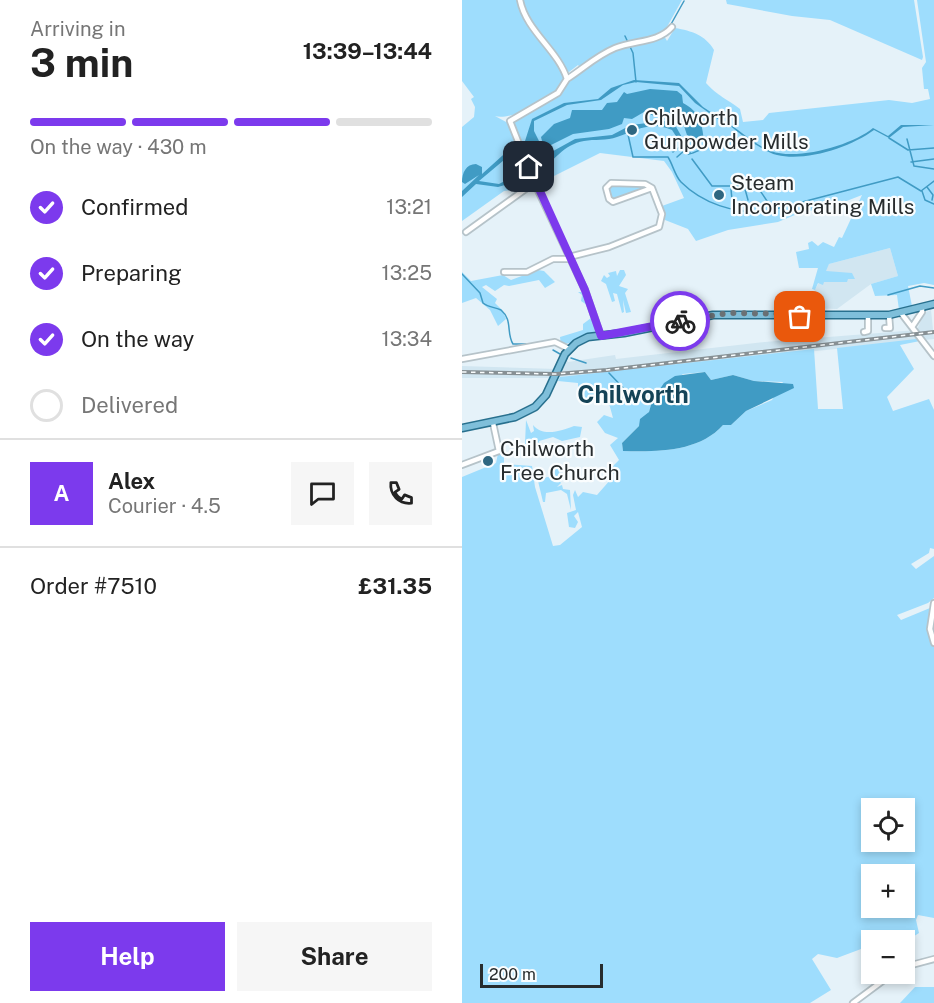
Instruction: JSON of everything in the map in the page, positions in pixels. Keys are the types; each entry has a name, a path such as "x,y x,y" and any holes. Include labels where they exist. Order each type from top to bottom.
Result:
{"main road":[{"path":"462,428 494,423 522,415 535,407 546,395 569,349 584,338 713,315 889,315 934,303"}],"street":[{"path":"520,0 522,9 535,32 567,79"},
{"path":"601,336 585,290 534,183 510,121 558,93 567,79 589,61 630,44 664,36 672,27"},
{"path":"466,232 534,183"},
{"path":"504,272 527,272 552,259 569,258 609,247 659,227 662,214 652,188 645,184 611,183 606,188 609,199 613,202 652,188"},
{"path":"912,327 922,312 922,307"},
{"path":"901,313 934,356"},
{"path":"867,331 868,315"},
{"path":"889,315 890,328"},
{"path":"815,316 833,318"},
{"path":"462,359 555,342 569,349"},
{"path":"462,465 499,451 494,423"},
{"path":"934,603 930,629 934,643"},
{"path":"915,964 934,960"},
{"path":"853,1003 879,984"}],"shaded area":[{"path":"462,0 682,0 663,34 667,41 675,28 681,29 698,35 710,45 714,50 706,83 740,109 743,122 763,120 769,113 889,100 912,103 930,99 928,89 924,89 922,68 926,62 917,0 934,0 934,285 924,283 908,286 912,306 899,310 897,295 875,296 871,284 898,276 890,248 829,264 826,271 852,273 855,279 848,279 847,282 824,282 823,285 818,283 815,290 812,289 818,268 799,268 796,252 809,249 808,243 812,241 818,246 823,242 834,247 839,237 842,238 862,195 826,209 802,212 778,222 728,230 696,241 688,229 665,220 662,206 684,198 672,172 664,161 600,153 538,184 513,122 559,93 581,69 578,65 569,72 566,71 559,89 547,99 510,116 495,116 508,123 533,182 521,189 504,191 462,221 462,127 474,117 475,107 471,99 474,97 462,81"},
{"path":"726,0 914,0 923,57 922,60 830,20 792,16 727,4"},
{"path":"634,80 679,83 703,107 723,120 722,122 695,103 679,86 636,82 623,85 601,100 567,105 534,121 534,131 546,155 575,139 612,135 631,125 664,121 675,125 691,153 711,144 688,155 672,130 650,126 613,138 588,140 570,146 539,174 536,168 541,162 537,162 525,141 532,119 564,103 598,99 611,88"},
{"path":"650,89 677,91 682,95 683,103 697,114 704,141 687,135 684,126 666,114 657,117 644,112 632,119 624,118 622,124 609,129 573,134 549,146 542,141 541,137 554,124 570,118 572,110 602,110 607,103 617,102 624,92 627,94"},
{"path":"724,121 759,145 782,154 824,150 852,140 873,128 888,136 901,125 934,125 903,127 889,138 874,130 828,152 789,157 777,155 744,139 748,140"},
{"path":"514,145 516,150 479,181 499,184 520,173 524,174 525,179 498,187 476,184 462,197 462,191 479,175 465,184 462,182 467,167 476,164 482,167 482,174"},
{"path":"613,185 645,186 645,188 615,201 611,199 608,187"},
{"path":"890,248 898,276 871,284 837,309 805,308 829,264"},
{"path":"538,270 544,271 555,282 545,288 539,280 504,285 495,291 486,285 482,287 497,299 495,303 503,311 506,319 498,326 490,310 476,298 462,303 462,272 471,281 503,275 511,280"},
{"path":"620,270 624,270 626,275 619,286 628,289 625,293 631,312 626,313 623,300 624,312 622,313 617,294 613,293 615,301 612,302 606,284 601,281 604,275 607,278 610,276 608,273 616,271 617,276"},
{"path":"578,292 584,292 597,331 578,341 561,345 560,337 583,330 583,324 591,318 587,305 581,301 582,295"},
{"path":"931,310 934,339 550,378 462,378 462,366 557,369 566,358 568,362 615,355 616,359 765,342 917,330 924,313"},
{"path":"916,339 920,341 900,345 914,369 887,397 893,411 929,399 934,410 934,549 930,548 929,553 911,564 916,569 934,556 934,598 928,603 897,615 901,620 930,608 928,619 934,607 934,918 918,915 916,920 919,933 915,936 915,930 861,930 861,949 837,958 818,954 812,959 831,990 810,1003 462,1003 462,477 496,463 499,449 504,455 504,464 532,466 535,487 553,546 560,545 582,527 578,512 574,516 578,522 575,528 569,527 567,513 576,510 573,495 575,490 578,497 583,492 597,495 611,479 617,481 619,478 609,470 619,460 610,445 618,438 605,433 597,422 604,415 613,418 607,396 588,404 578,395 578,383 558,381 560,377 814,349 818,409 843,409 837,348","holes":["705,372 711,380 733,375 754,381 783,382 772,400 746,411 731,425 723,425 702,441 663,450 623,451 622,443 639,426 649,412 652,401 683,374"]},
{"path":"705,372 711,380 733,375 754,381 793,384 794,388 746,411 731,425 723,425 702,441 663,450 623,451 622,443 639,426 640,419 649,412 652,401 664,383 675,376"},
{"path":"526,420 531,433 534,431 533,425 547,432 574,426 582,427 580,437 562,441 553,437 539,441 541,449 534,439 530,447 525,444"},
{"path":"553,464 561,469 557,477 561,483 557,487 562,485 563,489 570,490 571,510 567,494 561,490 546,493 545,502 543,502 538,481 547,477 554,478"},
{"path":"915,987 934,987 934,1003 900,1003"}],"waterway":[{"path":"670,26 684,1"},
{"path":"658,39 669,33"},
{"path":"625,36 633,53 636,82"},
{"path":"627,130 633,157 668,157 679,180 690,190 720,206 741,211 764,212 898,177 921,191 934,181"},
{"path":"889,138 908,150 934,148"},
{"path":"907,139 914,166 934,169"},
{"path":"673,152 681,146"},
{"path":"677,157 685,150"},
{"path":"692,159 712,186 757,186 767,201"},
{"path":"911,162 934,159"},
{"path":"523,176 538,170"},
{"path":"757,186 770,184 786,187"},
{"path":"927,187 933,195 932,200"},
{"path":"731,189 732,200"},
{"path":"745,189 748,200"},
{"path":"922,191 925,200 934,204"},
{"path":"769,204 771,209"},
{"path":"462,274 480,293 483,303 505,314 513,344 526,344"},
{"path":"888,295 920,286 934,288"},
{"path":"553,350 560,354"},
{"path":"571,358 586,363"},
{"path":"609,373 628,393 652,401"}],"railway":[{"path":"462,372 556,374 607,370 934,332"}],"way so far":[{"path":"680,321 728,313 790,314 792,317 800,317"}],"place":[{"name":"Chilworth Gunpowder Mills","path":"632,130"},
{"name":"Steam Incorporating Mills","path":"719,195"},
{"name":"Chilworth Free Church","path":"488,461"}],"district":[{"name":"Chilworth","path":"633,395"}],"route":[{"path":"529,167 534,183 585,290 601,336 680,321"}]}
